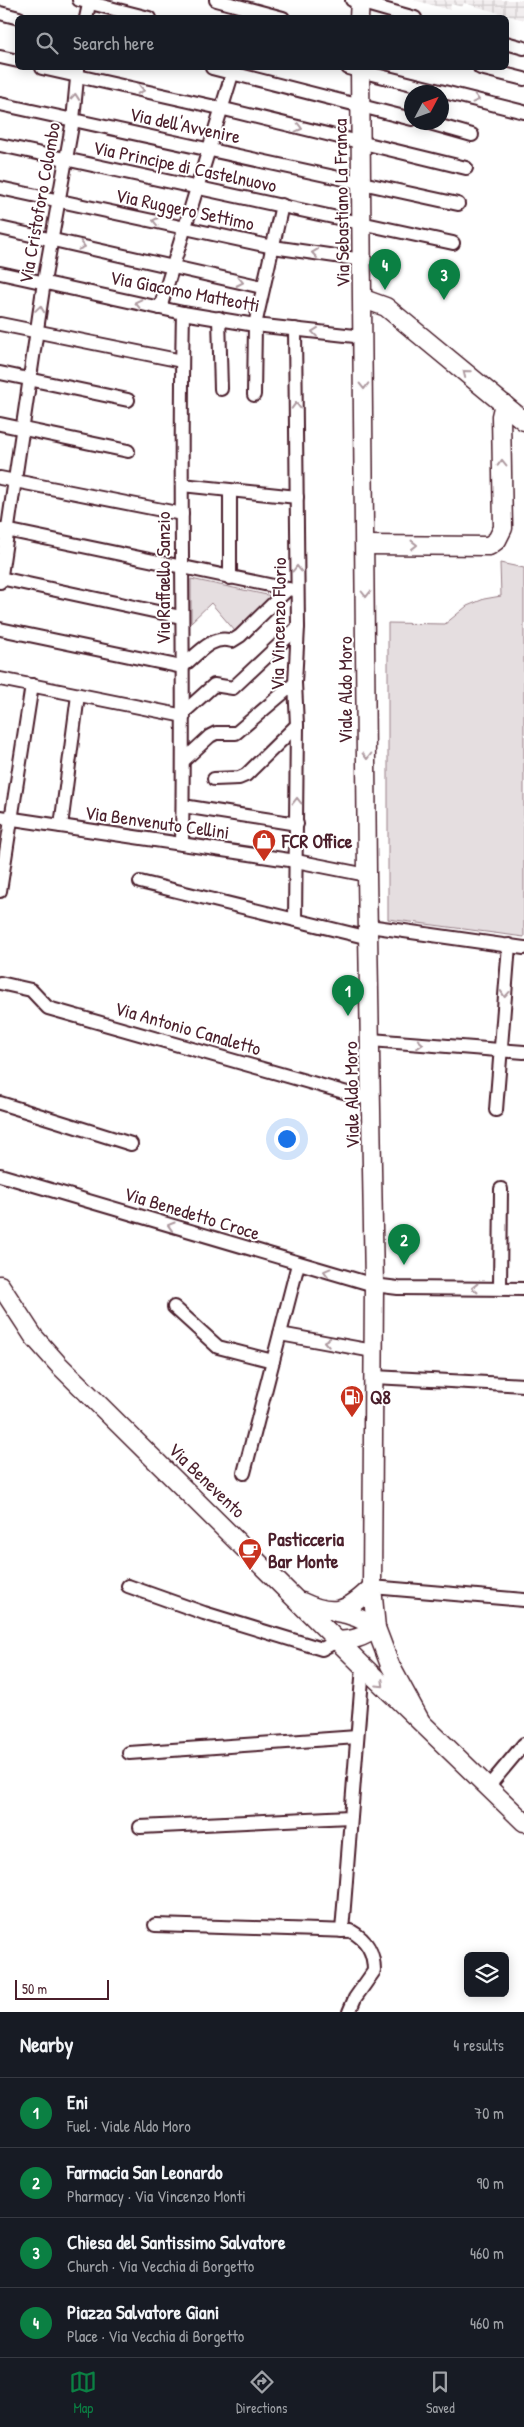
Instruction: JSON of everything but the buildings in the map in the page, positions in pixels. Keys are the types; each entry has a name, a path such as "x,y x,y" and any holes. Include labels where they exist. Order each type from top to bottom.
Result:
{"main road":[{"name":"Via Sebastiano La Franca","path":"356,70 361,105 364,337"},
{"path":"364,299 386,307 524,420"},
{"name":"Viale Aldo Moro","path":"364,337 367,875 374,1285 372,1587 376,1628 390,1666 421,1722"},
{"path":"366,545 489,546 497,540 503,528 501,416 504,404"},
{"name":"Via Benevento","path":"0,1285 34,1337 58,1364 337,1641 524,1822"},
{"path":"336,1612 349,1607 372,1587"},
{"path":"296,1600 317,1609 350,1614 376,1628 355,1640 337,1641"}],"street":[{"path":"216,0 273,15"},
{"path":"86,15 86,1 137,15"},
{"path":"358,5 402,15"},
{"path":"0,13 15,17"},
{"path":"509,44 524,48"},
{"path":"0,57 15,60"},
{"path":"60,70 77,72 466,168"},
{"path":"160,308 183,227 233,70 404,116"},
{"path":"364,70 524,112"},
{"path":"488,70 524,79"},
{"name":"Via Cristoforo Colombo","path":"0,582 4,530 15,482 44,282 67,160 77,72"},
{"name":"Via dell'Avvenire","path":"0,104 458,204"},
{"path":"449,128 472,134"},
{"name":"Via Principe di Castelnuovo","path":"0,145 453,243"},
{"name":"Via Ruggero Settimo","path":"0,188 273,247 363,260"},
{"path":"254,395 254,325 282,205"},
{"path":"0,228 262,287"},
{"name":"Via Giacomo Matteotti","path":"0,273 183,313 254,325 364,337"},
{"name":"Via Raffaello Sanzio","path":"182,844 184,714 181,567 183,313"},
{"path":"219,318 220,389"},
{"path":"0,324 182,361"},
{"name":"Via Vincenzo Florio","path":"295,329 297,497 293,590 298,627 295,683 297,725 295,920"},
{"path":"0,373 128,400"},
{"path":"0,424 128,451"},
{"path":"0,478 182,514"},
{"path":"182,485 297,497"},
{"path":"230,491 230,578"},
{"path":"4,530 293,590"},
{"path":"0,578 182,617"},
{"path":"0,629 182,667 214,640 223,638 232,641 240,636 293,590"},
{"path":"0,679 184,714 214,685 233,688 298,627"},
{"path":"183,761 210,736 216,733 236,733 295,683"},
{"path":"0,891 6,818 32,685"},
{"path":"61,826 78,695"},
{"path":"214,779 239,778 246,775 297,725"},
{"path":"183,806 297,824"},
{"name":"Via Benvenuto Cellini","path":"6,818 296,861 367,875"},
{"path":"140,882 295,920 369,932 524,948"},
{"path":"496,1110 509,945"},
{"name":"Via Antonio Canaletto","path":"0,983 31,990 48,1008 372,1100"},
{"path":"371,1040 524,1052"},
{"path":"0,1103 131,1144"},
{"name":"Via Benedetto Croce","path":"0,1175 374,1285 398,1288 524,1289"},
{"path":"500,1288 501,1189"},
{"path":"244,1473 298,1264"},
{"path":"174,1307 218,1347 273,1361"},
{"path":"280,1334 374,1351"},
{"path":"374,1377 524,1385"},
{"path":"128,1586 204,1613 322,1649 337,1641"},
{"path":"372,1587 524,1600"},
{"path":"342,1931 363,1666"},
{"path":"129,1753 357,1737"},
{"path":"488,1787 524,1744"},
{"path":"140,1827 350,1817"},
{"path":"154,1925 350,1931 362,1938 370,1949 374,1963 372,1977 355,1998 349,2012"}],"shaded area":[{"path":"414,0 524,0 524,20 464,3 462,7 451,4 450,10"},
{"path":"500,563 524,568 524,937 388,919 388,623 445,624 467,606 484,599 501,596"},
{"path":"191,579 272,596 235,631 211,603 191,622"}],"place":[{"name":"Piazza Salvatore Giani","path":"385,290"},
{"name":"Chiesa del Santissimo Salvatore","path":"444,300"},
{"name":"FCR Office","path":"264,862"},
{"name":"Eni","path":"348,1016"},
{"name":"Farmacia San Leonardo","path":"404,1265"},
{"name":"Q8","path":"352,1418"},
{"name":"Pasticceria Bar Monte","path":"250,1571"}]}
